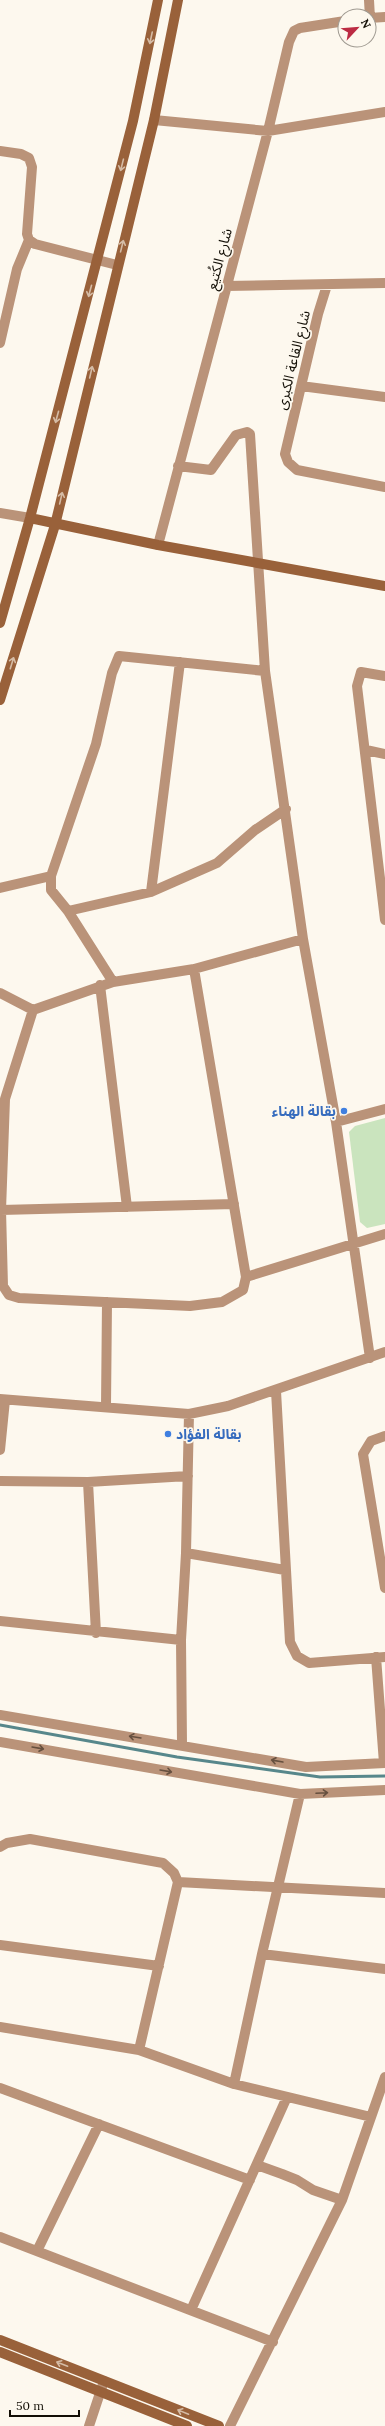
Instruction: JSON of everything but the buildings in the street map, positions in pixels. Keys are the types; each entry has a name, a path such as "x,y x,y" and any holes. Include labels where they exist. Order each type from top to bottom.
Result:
{"main road":[{"path":"0,623 30,518 98,260 133,121 158,0"},
{"path":"0,700 55,525 117,265 154,120 178,0"},
{"path":"30,518 55,525 158,545 385,586"},
{"path":"0,2340 220,2426"},
{"path":"0,2352 187,2426"}],"street":[{"name":"شارع الكُتيع","path":"158,545 268,131 291,37 300,28 337,22"},
{"path":"154,120 268,131 385,112"},
{"path":"0,151 21,154 29,158 32,167 27,234 29,240 35,244 117,265"},
{"path":"0,343 17,269 29,240"},
{"path":"226,286 385,283"},
{"name":"شارع القاعة الكبرى","path":"327,285 285,454 288,462 297,470 385,487"},
{"path":"301,386 385,397"},
{"path":"178,466 212,470 236,435 247,432 250,434 265,671 286,809 303,939 336,1122 370,1358"},
{"path":"0,513 30,518"},
{"path":"113,982 68,911 51,890 51,876 96,744 112,673 119,656 265,671"},
{"path":"151,892 180,662"},
{"path":"385,676 361,672 357,686 366,750 385,920"},
{"path":"366,750 385,754"},
{"path":"68,911 151,892 217,863 255,830 286,809"},
{"path":"0,888 51,876"},
{"path":"0,994 33,1010 113,982 194,970 303,939"},
{"path":"33,1010 5,1099 1,1210 3,1286 9,1295 19,1298 190,1306 222,1302 243,1290 246,1277 194,970"},
{"path":"100,986 127,1207"},
{"path":"336,1122 385,1109"},
{"path":"1,1210 234,1204"},
{"path":"246,1277 385,1234"},
{"path":"106,1406 107,1302"},
{"path":"0,1450 3,1400 106,1406 189,1414 228,1406 385,1352"},
{"path":"0,1715 182,1744 306,1767 385,1763 381,1657 309,1663 297,1656 290,1642 276,1390"},
{"path":"182,1744 181,1640 186,1553 189,1414"},
{"path":"385,1436 371,1441 363,1454 385,1588"},
{"path":"0,1481 88,1482 188,1476"},
{"path":"88,1482 96,1632"},
{"path":"186,1553 286,1570"},
{"path":"0,1621 181,1640"},
{"path":"0,1742 300,1794 385,1790"},
{"path":"234,2084 262,1954 300,1794"},
{"path":"0,1847 7,1843 30,1839 163,1862 174,1873 178,1882 139,2050"},
{"path":"178,1882 277,1889 385,1893"},
{"path":"0,1945 159,1966"},
{"path":"262,1954 385,1969"},
{"path":"0,2028 139,2050 234,2084 371,2117"},
{"path":"230,2426 273,2342 342,2200 371,2117 381,2102 385,2077"},
{"path":"0,2088 250,2180"},
{"path":"191,2310 288,2097"},
{"path":"37,2251 99,2124"},
{"path":"256,2166 282,2174 297,2180 313,2190 342,2200"},
{"path":"0,2237 273,2342"},
{"path":"89,2426 104,2380"}],"green space":[{"path":"385,1118 385,1224 367,1228 360,1222 349,1132 355,1126"}],"waterway":[{"path":"0,1725 177,1757 320,1777 385,1776"}],"place":[{"name":"بقالة الهناء","path":"344,1111"},
{"name":"بقالة الفؤاد","path":"168,1434"}]}
